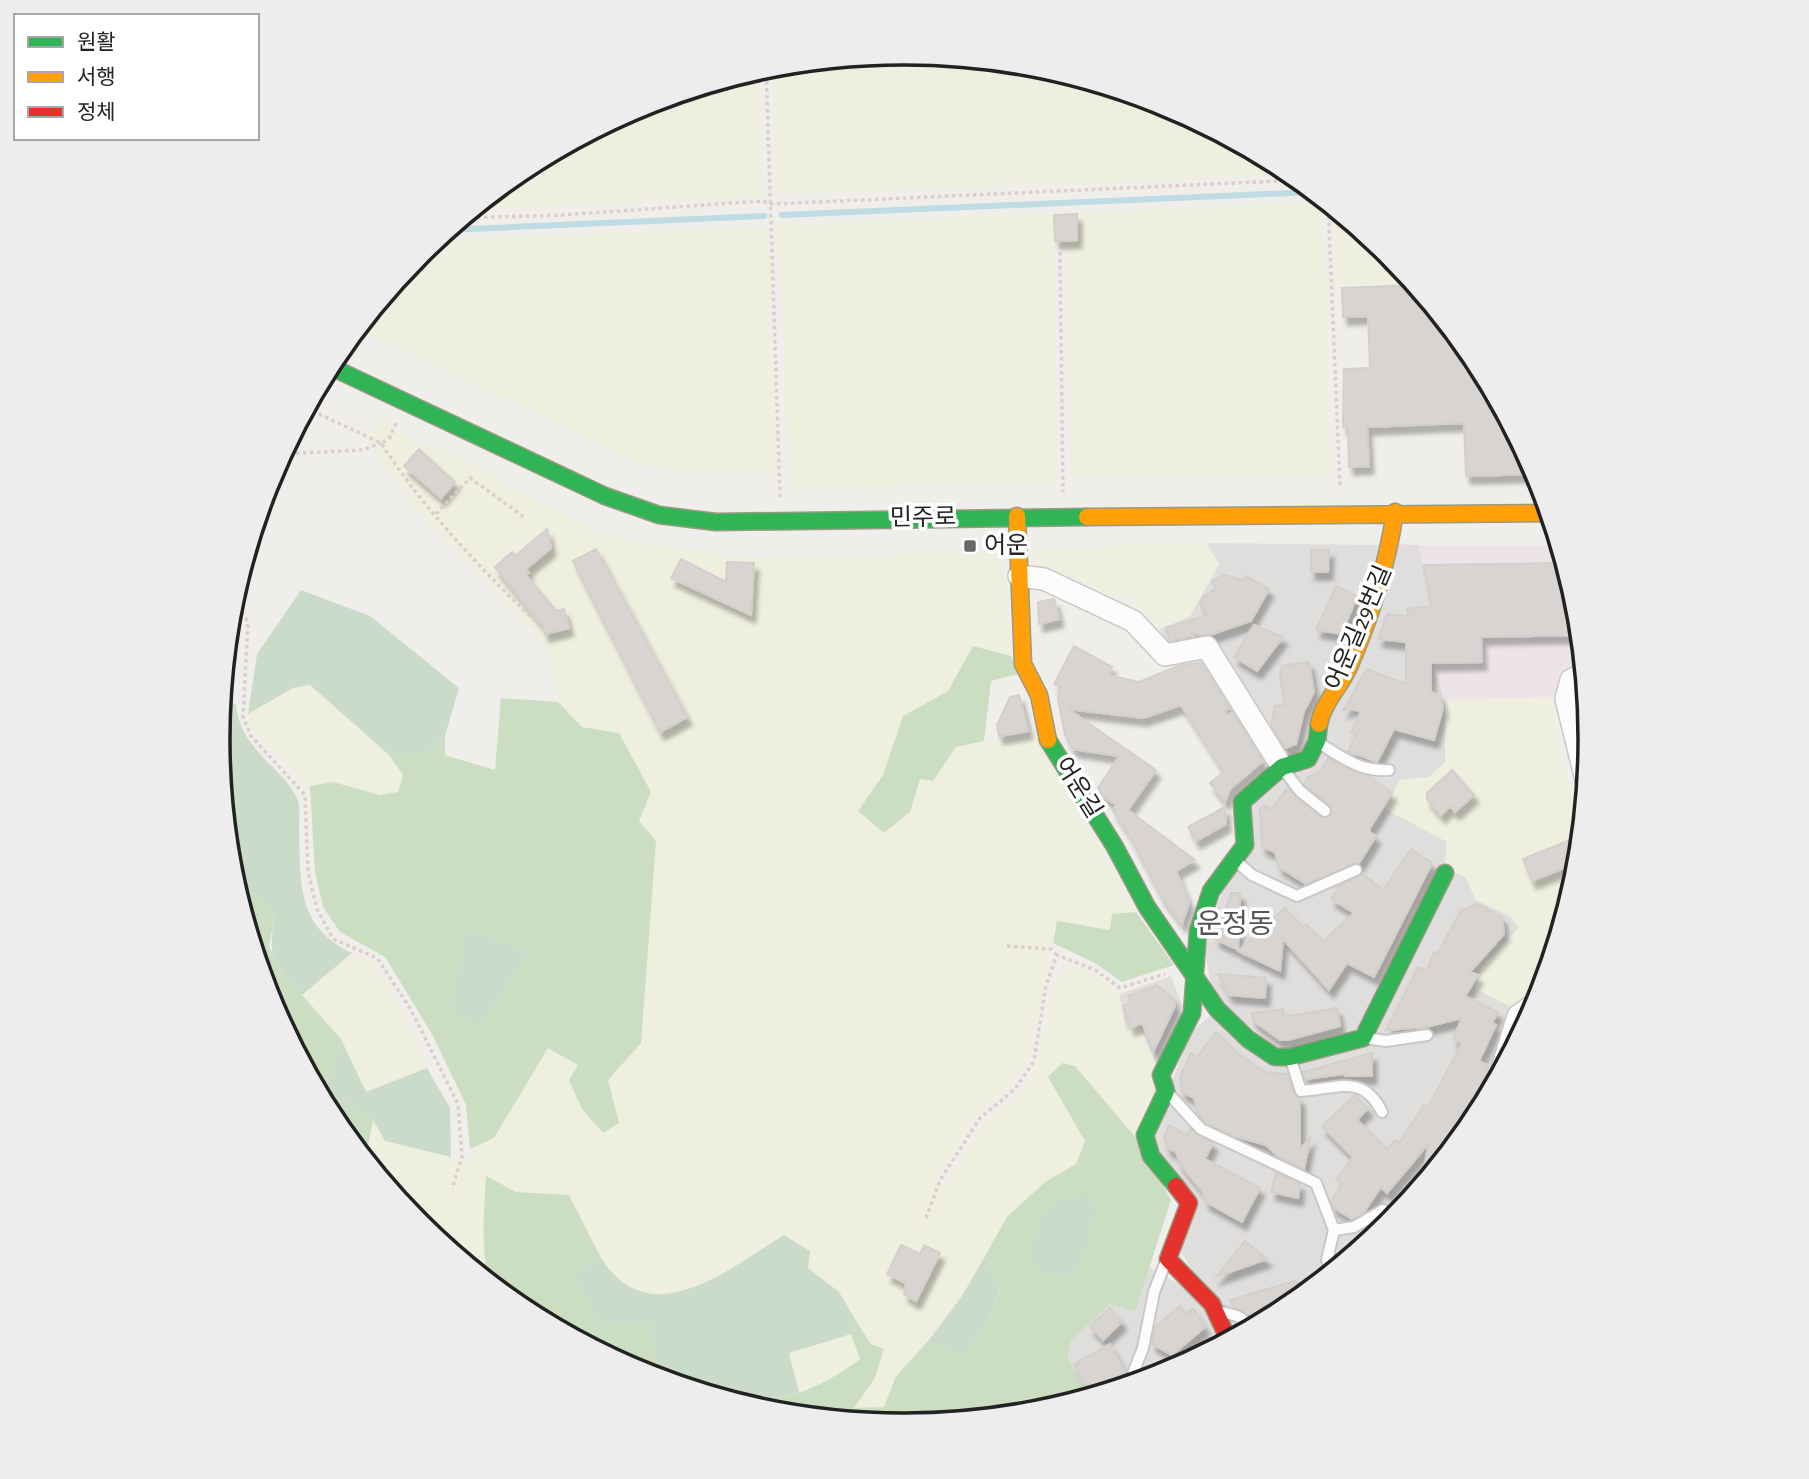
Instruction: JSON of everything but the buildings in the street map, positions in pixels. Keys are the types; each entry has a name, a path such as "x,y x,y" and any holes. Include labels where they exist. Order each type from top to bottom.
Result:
{"street":[{"name":"민주로","path":"339,371 605,496 659,515 716,522 1017,516 1539,513"},
{"name":"어운길29번길","path":"1317,741 1321,714 1348,669 1388,562 1395,512"},
{"name":"어운길","path":"1017,516 1023,664 1039,695 1048,742 1115,847 1147,907 1217,1009 1248,1039 1275,1057 1290,1057"},
{"path":"1019,576 1044,579 1133,621 1165,655 1207,647 1282,767"},
{"path":"1576,677 1570,680 1566,699 1579,751"},
{"path":"1226,1333 1219,1311 1210,1298 1168,1259 1189,1203 1151,1156 1145,1136 1166,1090 1161,1075 1192,1013 1197,980 1198,931 1211,891 1236,862 1245,845 1242,802 1282,767 1308,759 1317,741"},
{"path":"1290,1057 1363,1038 1445,873"}],"lane":[{"path":"1317,741 1354,765 1372,771 1390,770"},
{"path":"1282,767 1300,791 1325,811"},
{"path":"1236,862 1252,874 1297,896 1356,870"},
{"path":"1363,1038 1386,1041 1427,1035"},
{"path":"1290,1057 1301,1091 1362,1086 1374,1095 1382,1112"},
{"path":"1166,1090 1200,1129 1316,1182 1334,1230 1328,1264"},
{"path":"1334,1230 1354,1227 1383,1210"},
{"path":"1133,1374 1143,1348 1154,1292 1168,1259"},
{"path":"1219,1311 1246,1322"}],"path":[{"path":"767,80 781,460 780,521"},
{"path":"478,218 562,215 762,201 772,204 1283,181"},
{"path":"1329,215 1342,514"},
{"path":"1060,252 1064,517"},
{"path":"293,453 362,450 381,443 388,439 405,402"},
{"path":"315,412 381,443 409,487 436,514 481,569 539,625"},
{"path":"436,514 470,478 524,517"},
{"path":"242,614 248,621 243,717 251,736 305,795 308,872 317,909 333,939 377,958 410,1008 457,1104 462,1156 452,1189"},
{"path":"1007,946 1051,949 1058,955 1095,970 1120,988 1168,973 1197,980"},
{"path":"926,1218 940,1180 980,1118 1015,1089 1034,1061 1046,985 1058,955"}],"shaded area":[{"path":"1206,543 1386,545 1305,755 1284,759 1208,640 1170,650 1160,629 1190,616 1219,564"},
{"path":"1395,544 1419,545 1433,625 1434,671 1445,700 1445,762 1429,777 1399,780 1447,842 1445,867 1363,1033 1282,1052 1213,998 1205,949 1246,806 1320,749 1354,769 1389,779 1393,769 1358,763 1321,736"},
{"path":"1419,545 1550,546 1566,608 1575,670 1564,674 1553,697 1445,700 1434,671 1433,625"},
{"path":"1578,693 1579,721 1573,698"},
{"path":"1453,871 1466,878 1476,900 1510,916 1519,928 1482,967 1475,987 1513,1008 1500,1039 1492,1072 1440,1150 1382,1217 1315,1275 1279,1301 1228,1331 1179,1248 1197,1203 1149,1140 1191,1032 1214,1013 1272,1065 1365,1045"},
{"path":"1171,976 1183,1007 1157,1066 1126,1031 1119,994"},
{"path":"1149,1267 1179,1284 1204,1305 1216,1338 1163,1363 1084,1390 1068,1357 1071,1341 1110,1304 1135,1312"}],"green space":[{"path":"860,66 949,66 1036,78 1079,88 1163,116 1203,134 1275,176 777,195 772,78"},
{"path":"759,81 764,197 488,209 530,178 606,134 688,101"},
{"path":"1313,202 1323,211 1332,478 1070,476 1067,245 1053,245 1059,483 790,488 778,225"},
{"path":"1333,219 1382,262 1401,282 1332,285"},
{"path":"768,227 776,471 685,473 647,466 366,333 427,262 452,239"},
{"path":"377,420 472,464 561,514 623,540 752,558 991,551 1000,556 1008,586 1011,656 973,646 948,691 903,716 883,775 858,811 910,812 920,779 933,780 956,747 1035,733 1136,912 1111,930 1057,922 1029,1061 1010,1087 977,1116 935,1181 945,1186 983,1124 1020,1094 1035,1068 1057,974 1069,965 1092,973 1119,994 1126,1031 1140,1026 1157,1066 1154,1102 1136,1138 1048,1077 1085,1140 1076,1164 1045,1182 1007,1217 962,1296 896,1376 884,1407 853,1408 875,1378 871,1344 839,1292 808,1268 784,1235 700,1287 663,1295 629,1289 609,1271 569,1195 516,1192 487,1177 483,1249 488,1270 427,1217 367,1147 373,1120 385,1141 451,1157 466,1165 470,1149 494,1138 548,1048 579,1066 582,1109 604,1133 619,1123 608,1080 641,1043 639,821 582,727 558,702 553,664 541,639 430,526 366,443"},
{"path":"1206,543 1219,564 1190,616 1160,629 1129,595 1108,599 1075,586 1034,564 1031,548"},
{"path":"301,590 370,616 459,688 445,736 428,752 389,755 310,685 293,688 248,714 257,654"},
{"path":"973,646 1011,656 1018,674 991,681 984,741 956,747 933,781 920,779 910,812 884,833 858,811 883,775 903,716 948,691"},
{"path":"310,685 389,755 403,775 398,792 381,795 333,782 310,786 253,730 248,714 293,688"},
{"path":"1553,697 1554,727 1575,810 1573,828 1556,914 1543,956 1527,999 1513,1008 1475,988 1482,967 1519,927 1510,916 1476,900 1466,878 1445,867 1447,842 1385,809 1399,780 1429,777 1445,762 1445,700"},
{"path":"501,698 558,702 582,727 619,733 651,792 639,821 656,841 641,1043 608,1080 619,1123 603,1133 582,1109 569,1080 578,1065 548,1048 494,1138 470,1149 466,1105 432,1034 385,957 340,932 323,907 315,872 310,786 333,782 380,795 398,792 403,775 389,755 428,752 445,736 445,755 495,770"},
{"path":"231,702 236,705 239,721 253,746 290,786 297,798 302,886 311,916 320,930 352,953 302,995 274,959 272,941 275,914 246,885 243,853 239,848 231,784"},
{"path":"239,848 243,853 243,871"},
{"path":"246,885 275,914 269,946 280,970 341,1039 325,1086 281,998"},
{"path":"1136,912 1174,965 1122,982 1095,963 1053,943 1057,921 1110,930 1112,914"},
{"path":"467,928 529,952 478,1029 450,1009"},
{"path":"352,953 373,962 405,1012 427,1068 366,1092 341,1039 302,995"},
{"path":"341,1039 366,1092 427,1068 450,1108 451,1157 385,1141 373,1120 331,1094 325,1086"},
{"path":"1062,1063 1075,1066 1136,1138 1171,1200 1135,1312 1110,1304 1071,1341 1068,1357 1084,1390 1036,1401 949,1413 860,1413 757,1397 781,1397 814,1387 860,1359 851,1334 858,1324 871,1344 884,1349 875,1378 854,1408 884,1407 896,1376 929,1340 961,1358 990,1317 1001,1288 984,1258 1007,1217 1045,1182 1076,1164 1085,1141 1048,1077"},
{"path":"331,1094 373,1120 368,1148"},
{"path":"486,1176 516,1192 569,1195 600,1256 574,1276 600,1325 648,1324 658,1367 606,1345 567,1324 487,1269 484,1218"},
{"path":"1085,1192 1097,1207 1082,1262 1068,1277 1040,1273 1031,1258 1039,1221 1050,1207"},
{"path":"784,1235 810,1251 808,1268 839,1292 858,1324 851,1334 789,1353 799,1392 781,1397 760,1398 658,1367 648,1324 600,1325 573,1276 600,1256 619,1280 641,1292 665,1294 689,1289 739,1264"},
{"path":"984,1258 1001,1287 990,1317 961,1359 929,1340 962,1296"},
{"path":"851,1334 860,1359 827,1383 799,1392 789,1354"}],"waterway":[{"path":"782,215 1299,193"},
{"path":"463,229 764,216"}],"traffic: fast":[{"path":"339,371 605,496 659,515 716,522 1087,517"},
{"path":"1176,1186 1151,1156 1145,1135 1166,1091 1161,1075 1192,1013 1198,931 1211,891 1245,845 1242,802 1282,767 1308,759 1317,741 1319,724"},
{"path":"1048,740 1115,847 1147,907 1217,1009 1248,1039 1275,1057 1290,1057 1363,1038 1445,873"}],"traffic: slow":[{"path":"1319,724 1324,709 1349,667 1364,629 1383,571 1395,512"},
{"path":"1087,517 1539,513"},
{"path":"1017,516 1023,664 1039,695 1048,740"}],"traffic: jam":[{"path":"1176,1186 1189,1203 1168,1259 1212,1304 1225,1333"}],"place":[{"name":"어운","path":"970,546"}],"district":[{"name":"운정동","path":"1235,925"}]}
